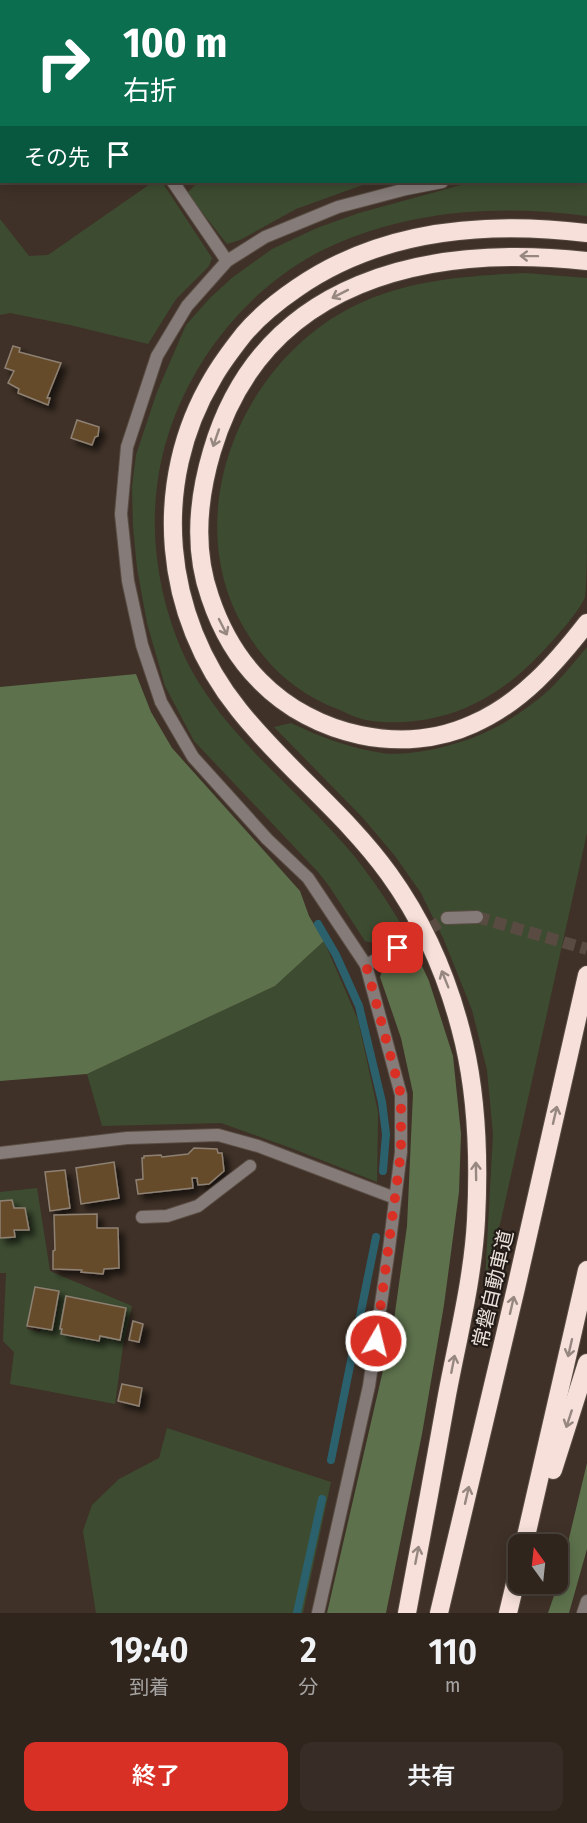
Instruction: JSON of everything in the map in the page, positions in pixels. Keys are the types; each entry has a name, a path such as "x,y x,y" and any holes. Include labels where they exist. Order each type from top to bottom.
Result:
{"highway":[{"path":"407,1613 467,1287 476,1221 474,1116 464,1045 449,990 431,945 390,875 363,841 258,733 217,679 202,653 183,600 175,564 172,502 178,469 188,435 212,379 250,327 275,303 303,284 330,267 358,254 387,244 426,236 496,228 587,233"},
{"path":"587,261 507,256 432,263 400,270 371,280 341,292 314,309 289,327 268,348 252,368 238,392 216,435 203,484 199,512 202,568 209,595 223,627 243,660 260,681 295,709 357,736 389,739 419,738 473,724 510,702 544,675 587,623"},
{"name":"常磐自動車道","path":"439,1613 587,975"},
{"path":"528,1534 587,1270"},
{"path":"530,1534 587,1363"},
{"path":"507,1613 513,1594"}],"street":[{"path":"174,183 227,261"},
{"path":"318,1613 369,1386 401,1152 401,1095 366,965 308,878 267,839 193,757 161,702 151,676 128,581 121,514 127,447 157,356 187,306 227,261 265,237 338,207 437,183"},
{"path":"447,918 477,917"},
{"path":"366,965 398,948"},
{"path":"0,1153 127,1138 218,1135 258,1146 395,1198"},
{"path":"142,1217 167,1216 198,1206 250,1166"},
{"path":"584,1613 587,1601"}],"green space":[{"path":"152,183 163,183 212,258 209,266 176,299 148,344 10,313 0,315 0,219 29,256 48,255"},
{"path":"197,183 368,183 296,209 240,240 227,244 187,193"},
{"path":"587,183 587,216 554,212 488,211 421,218 358,235 327,248 294,267 264,289 237,316 213,346 192,379 176,413 164,449 157,486 155,534 161,582 174,629 193,673 207,696 241,738 345,845 390,906 406,932 386,942 376,943 365,941 319,873 194,741 165,686 147,623 137,568 132,487 136,455 157,392 186,325 210,298 233,277 272,249 317,228 359,213 461,185"},
{"path":"525,273 587,278 587,573 585,597 567,624 536,659 488,697 461,710 435,718 407,722 380,722 354,716 307,694 294,685 262,654 244,628 225,583 217,535 221,487 234,440 256,396 286,357 323,325 365,301 404,288 464,277"},
{"path":"587,647 587,833 501,1220 485,1281 493,1134 487,1070 472,1010 444,940 421,893 395,856 363,818 274,727 291,723 335,741 382,753 408,753 442,747 492,729 521,712 550,689"},
{"path":"136,674 151,712 172,748 300,891 309,916 324,941 275,986 87,1074 0,1081 0,687"},
{"path":"324,941 358,1020 378,1112 377,1182 221,1123 102,1126 87,1074 275,986"},
{"path":"414,949 429,981 453,1056 461,1134 459,1192 444,1305 422,1434 386,1613 327,1613 393,1327 407,1226 413,1093 401,1038 380,977 385,963"},
{"path":"37,1188 50,1271 132,1306 123,1346 115,1404 10,1384 14,1352 3,1341 6,1273 0,1273 0,1238 14,1237 14,1230 29,1229 25,1208 14,1208 11,1200 0,1201 0,1192","holes":["35,1287 59,1292 51,1330 41,1328 40,1332 27,1329","67,1297 120,1340 61,1333 60,1328"]},
{"path":"167,1428 331,1482 303,1613 96,1613 83,1531 92,1505 119,1479 159,1458"},
{"path":"587,1463 587,1549 569,1613 548,1613 555,1594 568,1594 568,1542"}],"building":[{"path":"13,346 20,348 19,352 61,363 47,398 50,398 48,405 18,393 19,389 8,383 14,371 5,368"},
{"path":"77,420 99,427 98,436 95,437 92,445 71,438"},
{"path":"194,1148 217,1149 218,1153 222,1153 224,1171 209,1184 198,1185 197,1178 192,1178 193,1188 138,1194 136,1180 143,1179 142,1158 144,1156 161,1155 162,1157 188,1154"},
{"path":"114,1162 119,1198 81,1204 76,1168"},
{"path":"65,1170 70,1208 50,1211 45,1172"},
{"path":"12,1200 14,1208 25,1208 29,1230 14,1230 15,1237 0,1238 0,1201"},
{"path":"97,1214 97,1228 118,1228 119,1268 104,1269 103,1274 81,1272 82,1270 53,1269 54,1215"},
{"path":"35,1287 59,1291 52,1330 27,1326"},
{"path":"66,1296 126,1308 120,1340 100,1336 99,1341 61,1334"},
{"path":"133,1321 143,1324 139,1342 129,1340"},
{"path":"122,1384 142,1388 139,1406 118,1401"}],"waterway":[{"path":"318,924 336,955 359,1006 382,1102 386,1134 383,1171"},
{"path":"331,1460 376,1237"},
{"path":"297,1613 322,1499"}],"tunnel":[{"path":"477,917 587,949"},
{"path":"398,948 447,918"}],"route":[{"path":"376,1341 401,1152 401,1095 366,965 398,948"}]}
